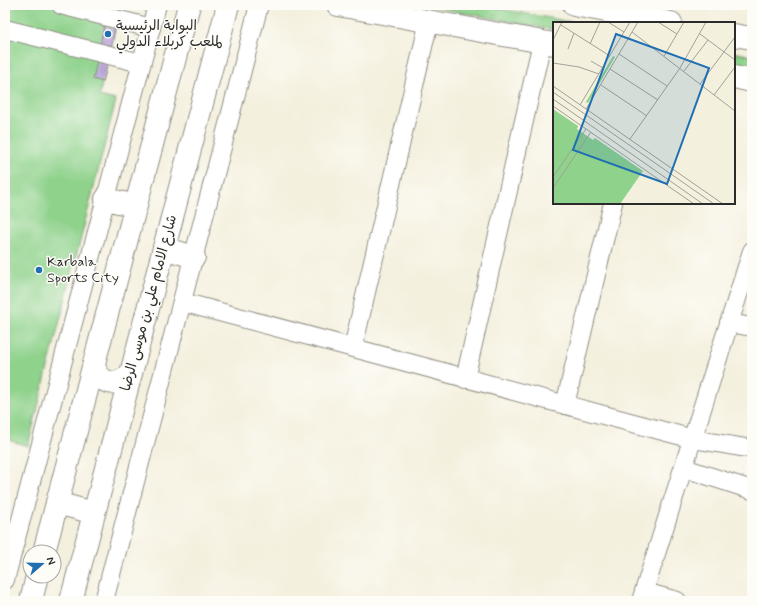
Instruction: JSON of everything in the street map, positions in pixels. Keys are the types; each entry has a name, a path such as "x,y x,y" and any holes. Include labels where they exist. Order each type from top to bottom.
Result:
{"main road":[{"path":"46,544 189,5"},
{"name":"شارع الامام علي بن موسى الرضا","path":"71,601 228,5"},
{"path":"338,5 548,43"},
{"path":"574,5 662,22"},
{"path":"735,35 752,38"},
{"path":"735,77 752,81"},
{"path":"106,199 136,206"},
{"path":"164,248 194,257"},
{"path":"94,364 98,376 109,383 121,382 131,373"},
{"path":"57,503 94,513"},
{"path":"31,601 35,584"}],"street":[{"path":"61,5 151,28"},
{"path":"5,580 157,5"},
{"path":"104,601 259,5"},
{"path":"352,348 429,21"},
{"path":"5,29 141,63"},
{"path":"466,379 548,43"},
{"path":"564,405 613,204"},
{"path":"677,601 643,596 752,251"},
{"path":"182,302 693,439 752,449"},
{"path":"729,323 752,327"},
{"path":"684,468 752,490"}],"green space":[{"name":"Karbala Sports City","path":"5,5 121,5 99,96 116,100 28,446 5,439"},
{"path":"422,5 480,5 572,22 553,22 553,30"},
{"path":"735,52 752,56 752,66 735,63"}],"building":[{"path":"110,5 121,5 119,12 109,9"},
{"path":"104,26 115,28 111,48 100,45"},
{"path":"97,60 108,62 103,82 93,79"}],"place":[{"name":"البوابة الرئيسية لملعب كربلاء الدولي","path":"108,34"},
{"name":"Karbala Sports City","path":"39,270"}]}
